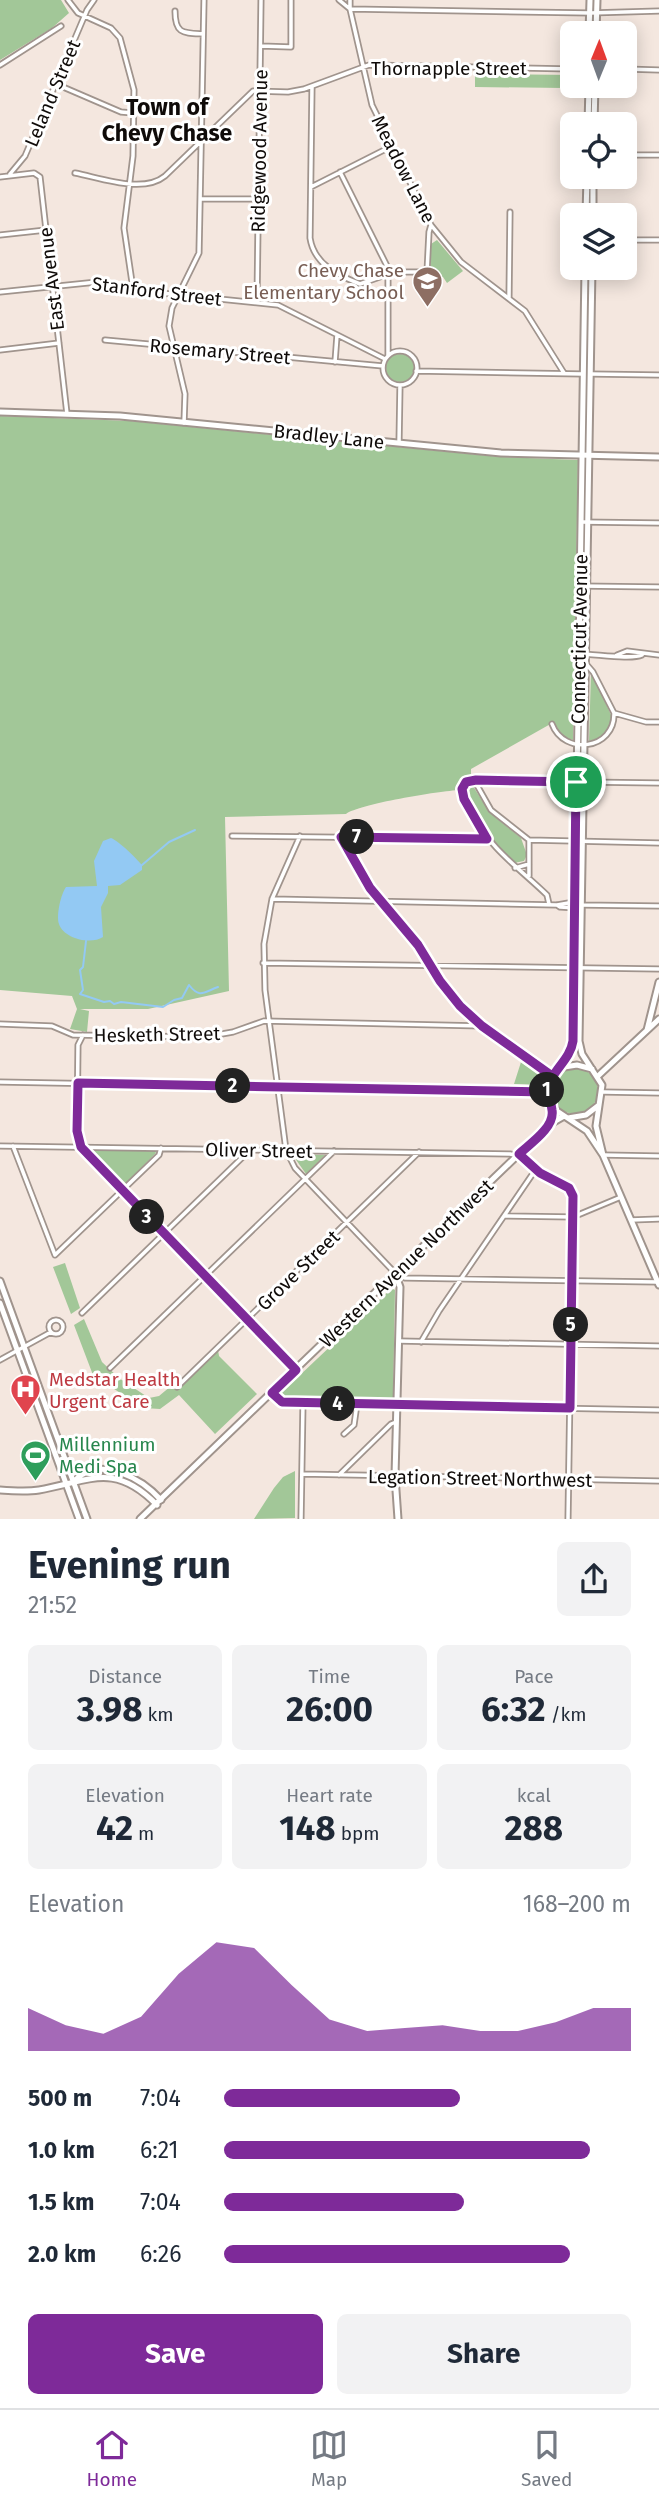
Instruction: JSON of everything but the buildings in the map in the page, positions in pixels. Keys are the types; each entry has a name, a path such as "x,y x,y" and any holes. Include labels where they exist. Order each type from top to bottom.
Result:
{"main road":[{"path":"590,0 594,21"},
{"path":"591,21 597,0"},
{"name":"Connecticut Avenue","path":"585,280 587,374"},
{"name":"Connecticut Avenue","path":"591,280 587,374 576,905 579,1044 592,1069"},
{"name":"Bradley Lane","path":"0,412 120,416 501,453 659,457"},
{"name":"Connecticut Avenue","path":"581,744 585,664 582,654"},
{"name":"Connecticut Avenue","path":"558,1068 569,1055 572,1046 577,968"},
{"path":"647,1030 659,982"},
{"path":"598,1076 659,1019"},
{"path":"550,1124 552,1107 547,1092 552,1076 558,1068 577,1065 592,1069 598,1076 603,1092 596,1126 603,1155 659,1283"},
{"path":"566,1117 586,1115 599,1105"},
{"path":"552,1107 587,1131 603,1155"},
{"name":"Western Avenue Northwest","path":"140,1519 550,1124 566,1117"},
{"path":"395,1273 400,1287 397,1517"},
{"path":"0,1280 87,1519"},
{"path":"0,1303 79,1519"},
{"path":"75,1480 80,1475 96,1471 114,1472 145,1485 159,1503"},
{"path":"90,1479 96,1471"},
{"path":"1,1489 37,1490 75,1480 104,1478 125,1480 159,1503"}],"street":[{"path":"68,0 85,17 111,28 120,38 134,90 133,156 124,228 133,289"},
{"name":"Leland Street","path":"9,175 25,156 94,0"},
{"path":"184,423 185,394 173,346 170,320 178,295 199,253 204,0"},
{"name":"Ridgewood Avenue","path":"257,303 261,0"},
{"path":"261,46 291,47 292,0"},
{"path":"339,0 350,9 593,13 659,11"},
{"name":"Meadow Lane","path":"350,0 372,105 431,225 461,262 525,311 564,373"},
{"path":"175,11 175,22 179,30 203,34"},
{"path":"0,65 61,26"},
{"name":"Thornapple Street","path":"260,91 288,92 312,87 369,65 560,69"},
{"path":"637,69 659,70"},
{"path":"56,85 121,112 133,113"},
{"path":"312,87 310,238 313,251 320,261 329,269 360,284 388,274 427,272 431,225"},
{"path":"75,173 146,186 159,182 253,91 260,91"},
{"path":"311,187 392,146"},
{"path":"637,155 659,155"},
{"path":"340,172 388,268 387,357 383,366 386,377 394,384 400,385 411,381 416,371 415,361 408,353 398,351 387,357"},
{"name":"East Avenue","path":"9,175 39,174 67,414"},
{"path":"0,177 9,175"},
{"path":"311,176 321,180"},
{"path":"201,199 258,199"},
{"path":"509,298 510,212"},
{"path":"0,235 46,230"},
{"path":"428,241 439,236"},
{"path":"637,240 659,240"},
{"name":"Stanford Street","path":"0,292 97,282 178,295 278,305 387,357"},
{"path":"335,362 337,335"},
{"name":"Rosemary Street","path":"105,340 383,366"},
{"path":"0,350 59,343"},
{"path":"416,371 659,375"},
{"path":"399,443 400,385"},
{"path":"584,522 659,523"},
{"path":"583,586 659,587"},
{"path":"582,654 617,655 627,651 642,655 659,655"},
{"path":"552,724 560,738 581,744 594,744 605,738 613,725 614,713 592,669 585,664"},
{"path":"614,713 646,722 659,722"},
{"path":"474,780 491,810 529,840 659,843"},
{"path":"549,904 548,897 487,839 462,792 466,782 659,783"},
{"path":"232,836 487,839"},
{"path":"300,836 272,900 266,926 263,963 286,1150 293,1165 305,1180 395,1273 405,1278 659,1283"},
{"path":"341,837 365,880 418,945 446,989 464,1010 552,1076"},
{"path":"529,840 529,878"},
{"path":"515,868 529,864"},
{"path":"272,900 659,906"},
{"path":"263,963 659,970"},
{"name":"Hesketh Street","path":"0,1024 52,1026 70,1035 205,1037 233,1032 264,1021 482,1026"},
{"path":"70,1035 78,1045"},
{"path":"83,1035 78,1045 77,1131 81,1147 296,1370"},
{"path":"0,1082 547,1092"},
{"path":"603,1092 659,1093"},
{"name":"Oliver Street","path":"0,1146 519,1154"},
{"path":"13,1146 55,1255 159,1155 161,1148"},
{"path":"82,1312 251,1149"},
{"path":"110,1368 334,1151"},
{"name":"Grove Street","path":"177,1387 419,1152"},
{"path":"519,1154 536,1169 571,1190 573,1196 568,1519"},
{"path":"603,1155 659,1156"},
{"path":"421,1342 460,1279 536,1169"},
{"path":"505,1216 573,1217 621,1197"},
{"path":"631,1220 659,1219"},
{"path":"0,1360 51,1332 56,1334 62,1331 62,1322 51,1321 51,1332"},
{"path":"398,1341 659,1346"},
{"path":"272,1393 283,1402 303,1403 659,1410"},
{"path":"301,1519 303,1403"},
{"path":"344,1434 354,1425 357,1404"},
{"path":"339,1475 391,1424 397,1422"},
{"name":"Legation Street Northwest","path":"302,1474 659,1481"}],"green space":[{"path":"0,0 61,0 69,13 52,28 0,60"},
{"path":"475,74 560,75 560,88 475,87"},
{"path":"437,240 463,271 447,283 443,277 430,277 431,244"},
{"path":"400,354 410,358 414,368 410,378 400,382 390,378 386,368 390,358"},
{"path":"0,416 131,421 501,457 578,460 573,740 561,734 554,722 471,769 471,778 464,780 460,790 382,802 346,814 225,817 229,991 148,1009 80,1009 89,1011 87,1032 70,1029 77,1009 72,996 0,990"},
{"path":"591,671 612,717 605,734 589,741"},
{"path":"471,783 490,813 521,838 527,855 524,861 514,863 498,848 475,818 464,786"},
{"path":"521,1062 538,1074 534,1085 514,1084"},
{"path":"575,1068 591,1075 598,1091 591,1107 575,1114 559,1107 552,1091 559,1075"},
{"path":"91,1149 154,1149 156,1153 123,1186 92,1156"},
{"path":"292,1154 325,1155 306,1174"},
{"path":"65,1263 80,1308 71,1314 53,1267"},
{"path":"392,1288 395,1290 393,1400 285,1398 280,1394"},
{"path":"84,1319 102,1362 119,1378 149,1398 159,1396 171,1386 176,1390 218,1350 219,1356 257,1394 215,1434 179,1395 160,1409 144,1408 100,1380 96,1383 74,1325"},
{"path":"295,1471 295,1518 254,1519 283,1477"}],"water":[{"path":"111,838 142,865 142,870 120,885 108,886 108,893 101,907 103,937 85,940 72,937 62,929 58,920 62,894 66,887 97,886 94,861 103,841"}],"waterway":[{"path":"142,865 169,842 195,830"},
{"path":"86,941 83,967 80,970 83,990 80,994 114,1004 121,1002 163,1007 182,998 189,985 199,993 218,987"}],"place":[{"name":"Chevy Chase Elementary School","path":"427,308"},
{"name":"Medstar Health Urgent Care","path":"26,1417"},
{"name":"Millennium Medi Spa","path":"36,1482"}],"district":[{"name":"Town of Chevy Chase","path":"167,120"}],"route":[{"path":"576,782 466,782 462,789 464,799 487,839 341,837 370,888 418,945 440,981 460,1006 482,1026 552,1076 548,1085 547,1092 552,1107 550,1124 519,1154 540,1173 569,1188 573,1196 570,1408 282,1402 272,1393 296,1370 81,1147 77,1131 78,1083 547,1092 552,1076 569,1055 573,1041 576,782"}]}
